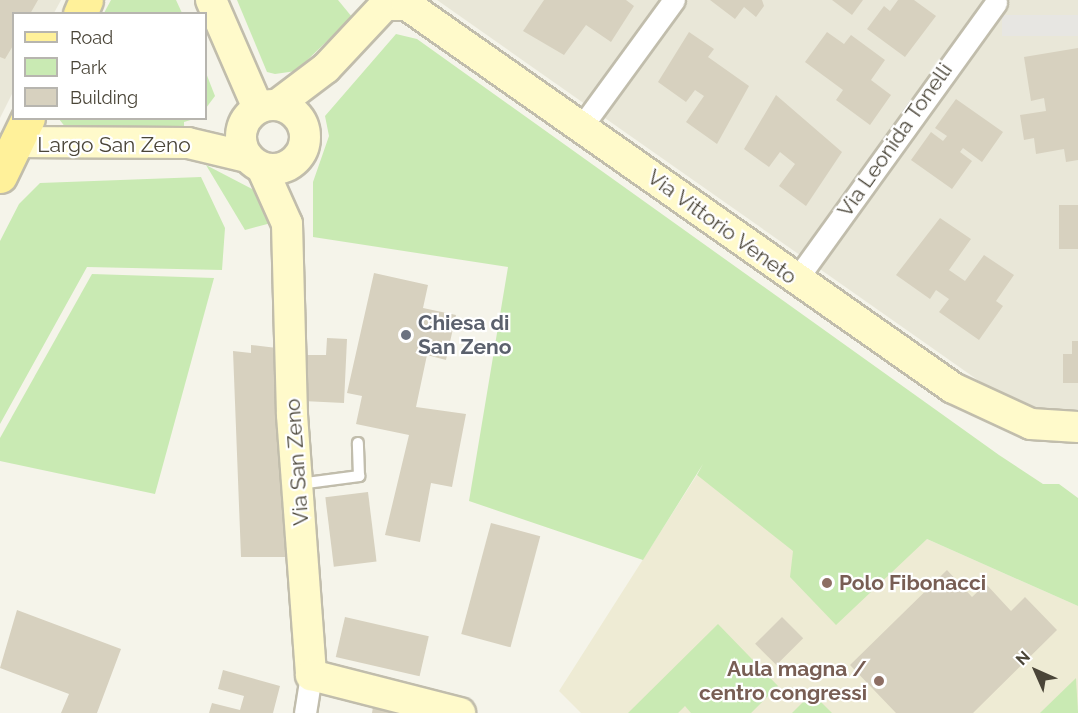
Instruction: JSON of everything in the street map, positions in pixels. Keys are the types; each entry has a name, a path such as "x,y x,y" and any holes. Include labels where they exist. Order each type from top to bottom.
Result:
{"main road":[{"path":"211,0 268,107"},
{"path":"255,163 241,130 268,107 326,68 382,2"},
{"name":"Via Vittorio Veneto","path":"382,2 417,10 796,280 974,400 1031,424 1078,427"},
{"path":"303,140 326,68"},
{"path":"268,107 292,110 303,140"},
{"path":"0,176 22,130"},
{"name":"Largo San Zeno","path":"22,130 188,143 255,163 289,166 303,140"},
{"name":"Via San Zeno","path":"303,140 284,211 311,675"},
{"name":"Via San Zeno","path":"255,163 284,211"},
{"path":"311,675 460,713"}],"street":[{"path":"582,126 674,0"},
{"name":"Via Leonida Tonelli","path":"796,280 999,1"},
{"name":"Via San Zeno","path":"305,713 311,675"}],"lane":[{"path":"299,484 359,476 358,442"}],"shaded area":[{"path":"0,0 61,0 55,12 12,12 12,94 0,118"},
{"path":"437,0 1078,0 1078,409 1039,409 992,390"},
{"path":"1002,15 1078,15 1078,36 1002,36"},
{"name":"Polo Fibonacci","path":"739,409 927,539 1078,606 1078,713 581,713 559,691"}],"green space":[{"path":"111,0 176,0 182,12 105,12"},
{"path":"237,0 338,0 352,17 296,71 275,74 267,72"},
{"path":"396,34 417,39 999,455 1043,484 1059,484 1078,498 1078,606 927,539 836,625 790,577 793,551 697,475 703,464 643,560 469,501 508,267 313,237 313,182 329,136 325,116"},
{"path":"207,76 215,96 207,107"},
{"path":"60,120 191,120 184,122 184,128 66,128"},
{"path":"206,165 254,190 275,222 245,230"},
{"path":"201,177 225,228 222,270 87,267 0,424 0,241 19,204 40,183"},
{"path":"92,274 214,278 155,494 0,461 0,438"},
{"path":"718,624 778,686 751,713 691,713 685,706 678,713 628,713"},
{"path":"1076,678 1078,713 1040,713"},
{"path":"806,699 818,699 832,713 792,713"}],"building":[{"path":"0,0 38,0 31,12 12,12 12,47 5,59 0,57"},
{"path":"544,0 626,0 634,6 611,42 586,25 564,55 523,31"},
{"path":"710,0 762,0 764,6 756,17 744,7 735,19"},
{"path":"832,0 863,0 852,15"},
{"path":"898,0 914,0 936,16 905,57 867,29 884,6 890,11"},
{"path":"689,32 714,49 708,57 749,86 717,144 686,122 704,96 695,90 686,102 658,82"},
{"path":"827,32 844,44 851,35 885,60 871,80 891,95 870,125 836,100 843,90 805,62"},
{"path":"1078,48 1078,160 1066,162 1064,149 1036,154 1034,138 1024,140 1020,115 1046,111 1044,98 1031,101 1024,57"},
{"path":"776,95 842,152 806,206 779,186 795,164 780,152 769,167 744,149"},
{"path":"956,99 1003,132 982,162 963,148 960,152 972,161 952,189 911,160 931,132 943,141 947,136 935,128"},
{"path":"1059,205 1078,205 1078,249 1059,249"},
{"path":"940,218 971,239 949,270 965,281 984,255 1014,275 996,301 1003,306 979,340 939,312 949,299 936,290 930,299 896,275"},
{"name":"Chiesa di San Zeno","path":"374,273 428,285 423,308 456,315 446,360 427,355 416,407 466,414 452,487 431,483 420,542 385,535 409,435 356,424 362,396 347,393"},
{"path":"327,338 347,339 344,403 303,401 304,355 326,355"},
{"path":"1072,341 1078,341 1078,383 1063,383 1063,354 1072,354"},
{"path":"251,345 277,348 290,557 241,557 233,351 251,353"},
{"path":"368,492 377,561 334,567 325,497"},
{"path":"491,523 540,536 510,647 461,634"},
{"path":"947,570 972,597 986,584 1011,611 1025,597 1057,630 973,713 896,713 850,665"},
{"path":"17,610 121,649 97,713 61,713 69,694 0,668"},
{"path":"345,617 429,636 420,676 336,657"},
{"path":"782,617 803,638 776,665 755,644"},
{"path":"223,670 280,686 273,713 209,713 212,703 240,710 244,696 218,689"},
{"path":"373,707 392,712 392,713 372,713"}],"place":[{"name":"Chiesa di San Zeno","path":"406,335"},
{"name":"Polo Fibonacci","path":"827,583"},
{"name":"Aula magna / centro congressi","path":"879,681"}]}
